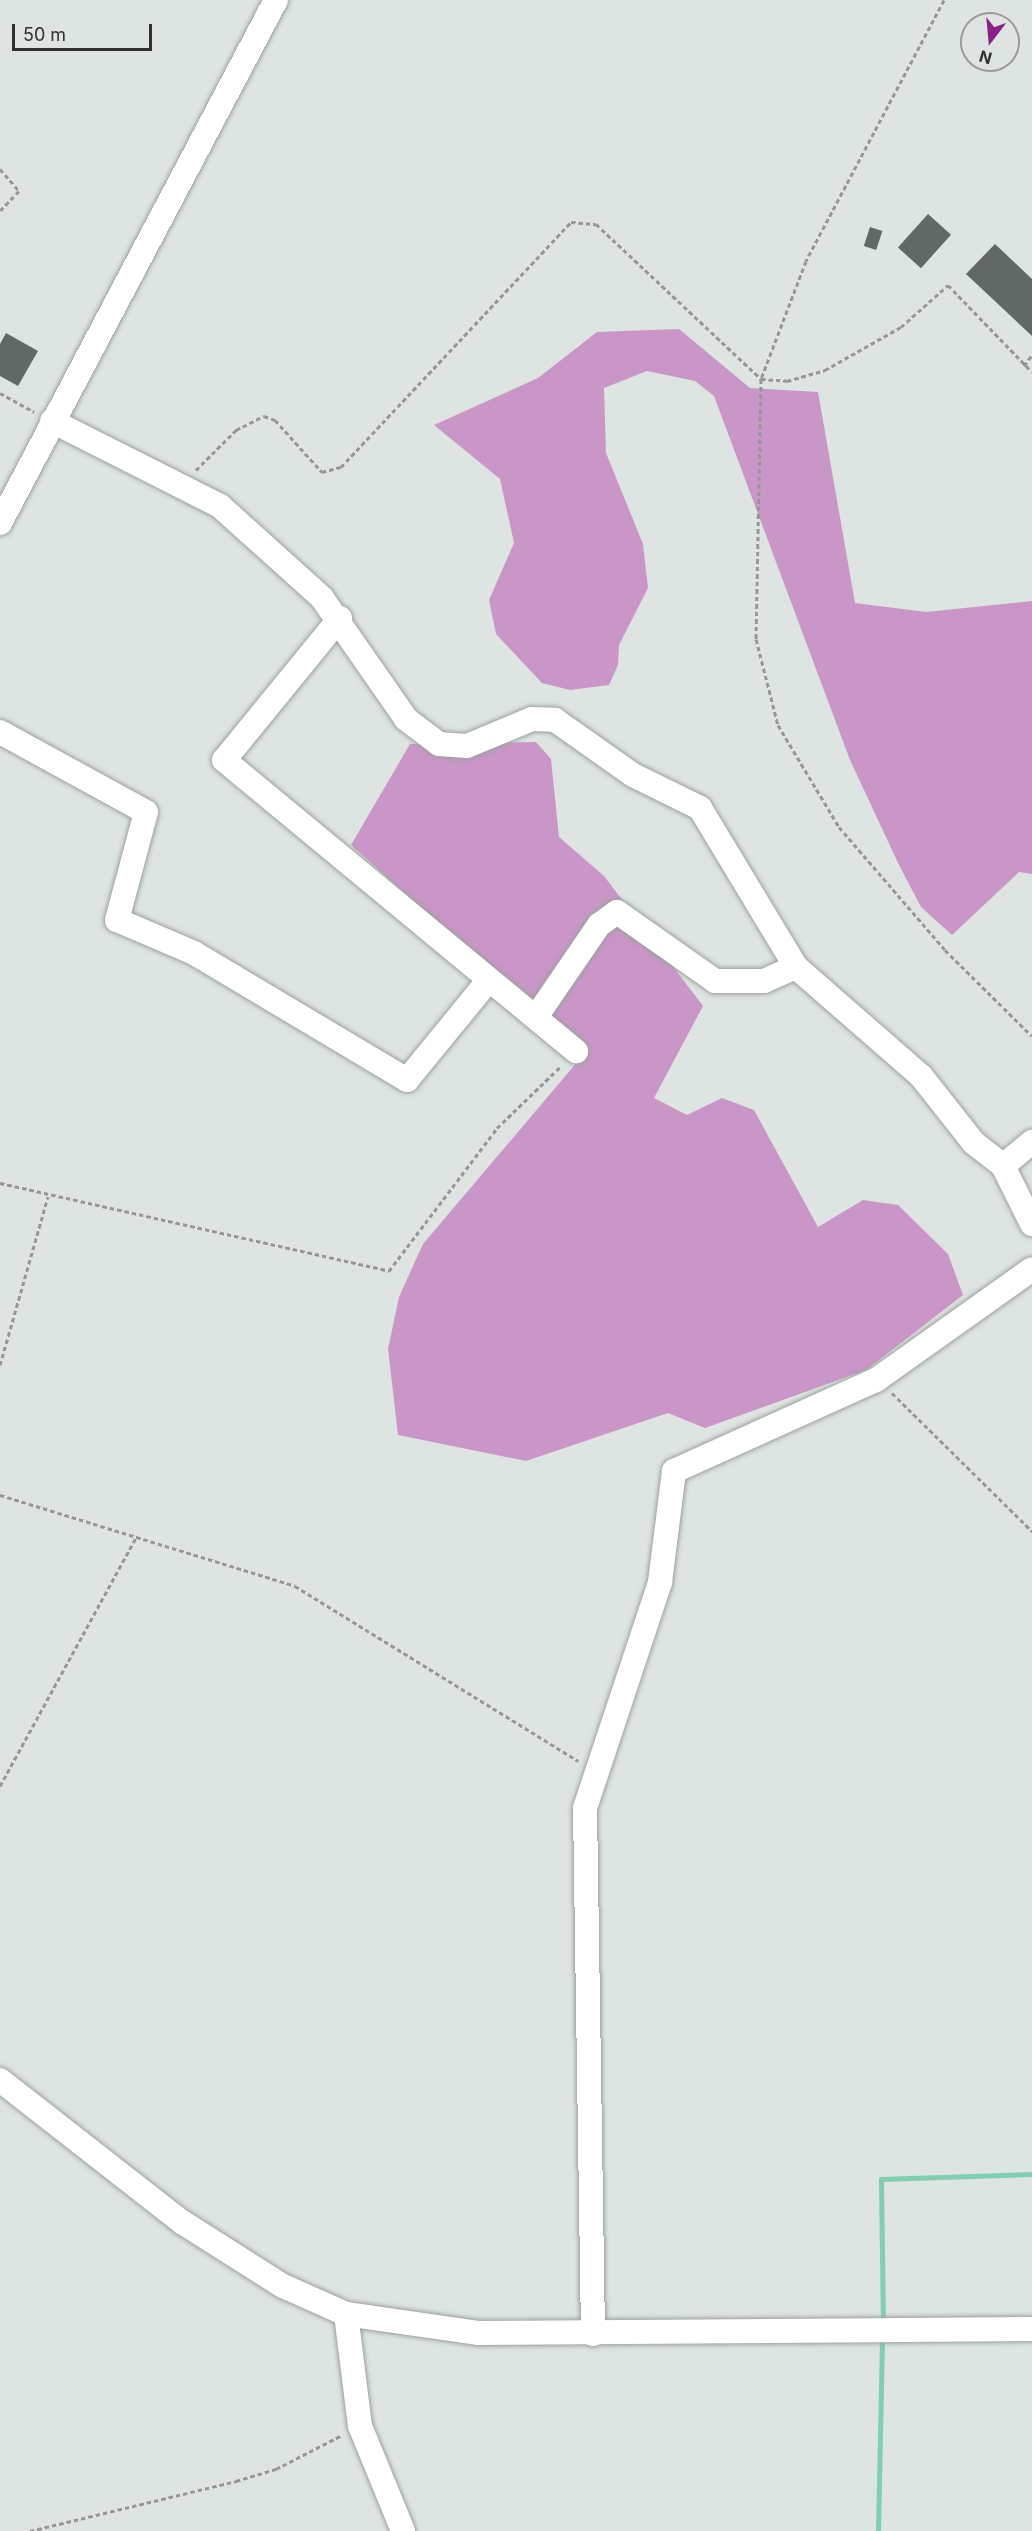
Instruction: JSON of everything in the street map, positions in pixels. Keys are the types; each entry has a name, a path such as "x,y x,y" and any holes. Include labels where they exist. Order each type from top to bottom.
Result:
{"street":[{"path":"0,523 276,0"},
{"path":"52,421 183,484 220,506 340,618 406,719 439,744 467,746 532,719 555,720 633,775 692,802 742,870 796,967 921,1076 974,1143 1003,1166 1032,1224"},
{"path":"340,618 224,760 488,981 576,1051"},
{"path":"0,732 146,812 117,920 194,953 407,1080 488,981"},
{"path":"536,1017 599,926 617,912 715,981 764,981 796,967"},
{"path":"1003,1166 1032,1142"},
{"path":"593,2334 585,1808 594,1772 660,1582 674,1471 876,1380 1032,1269"},
{"path":"0,2080 182,2222 283,2286 346,2314 478,2333 593,2334 1032,2329"},
{"path":"346,2314 360,2426 403,2531"}],"path":[{"path":"944,0 806,261 761,379 756,639 778,725 839,827 945,950 1032,1036"},
{"path":"0,169 19,191 0,211"},
{"path":"183,484 236,430 264,416 275,420 322,472 341,467 571,222 596,224 761,379 788,381 825,370 901,327 948,285 1023,366 1032,372"},
{"path":"1023,366 1032,355"},
{"path":"0,393 52,421"},
{"path":"0,1183 48,1197 389,1271 498,1128 576,1051"},
{"path":"0,1365 48,1197"},
{"path":"876,1380 1032,1531"},
{"path":"0,1495 295,1586 594,1772"},
{"path":"0,1786 137,1536"},
{"path":"30,2531 276,2469 360,2426"}],"shaded area":[{"path":"679,329 750,388 818,392 855,603 926,612 1032,601 1032,874 1019,872 952,935 921,907 850,760 714,396 695,381 647,371 604,388 606,453 643,544 648,588 619,645 618,665 609,685 570,690 542,683 496,634 489,600 514,543 500,479 434,425 538,378 597,332"},
{"path":"536,742 551,759 559,837 604,876 703,1006 654,1098 687,1115 722,1098 754,1110 818,1227 863,1200 898,1205 948,1254 963,1295 866,1370 705,1428 668,1413 526,1461 398,1435 388,1349 399,1297 423,1244 584,1054 351,845 410,744"}],"building":[{"path":"928,214 951,235 921,268 898,247"},
{"path":"870,227 882,231 876,250 864,246"},
{"path":"995,244 1032,279 1032,336 966,274"},
{"path":"6,333 38,351 18,386 0,376 0,344"}],"waterway":[{"path":"883,2325 881,2179 1032,2174"},
{"path":"878,2531 882,2338"}]}
